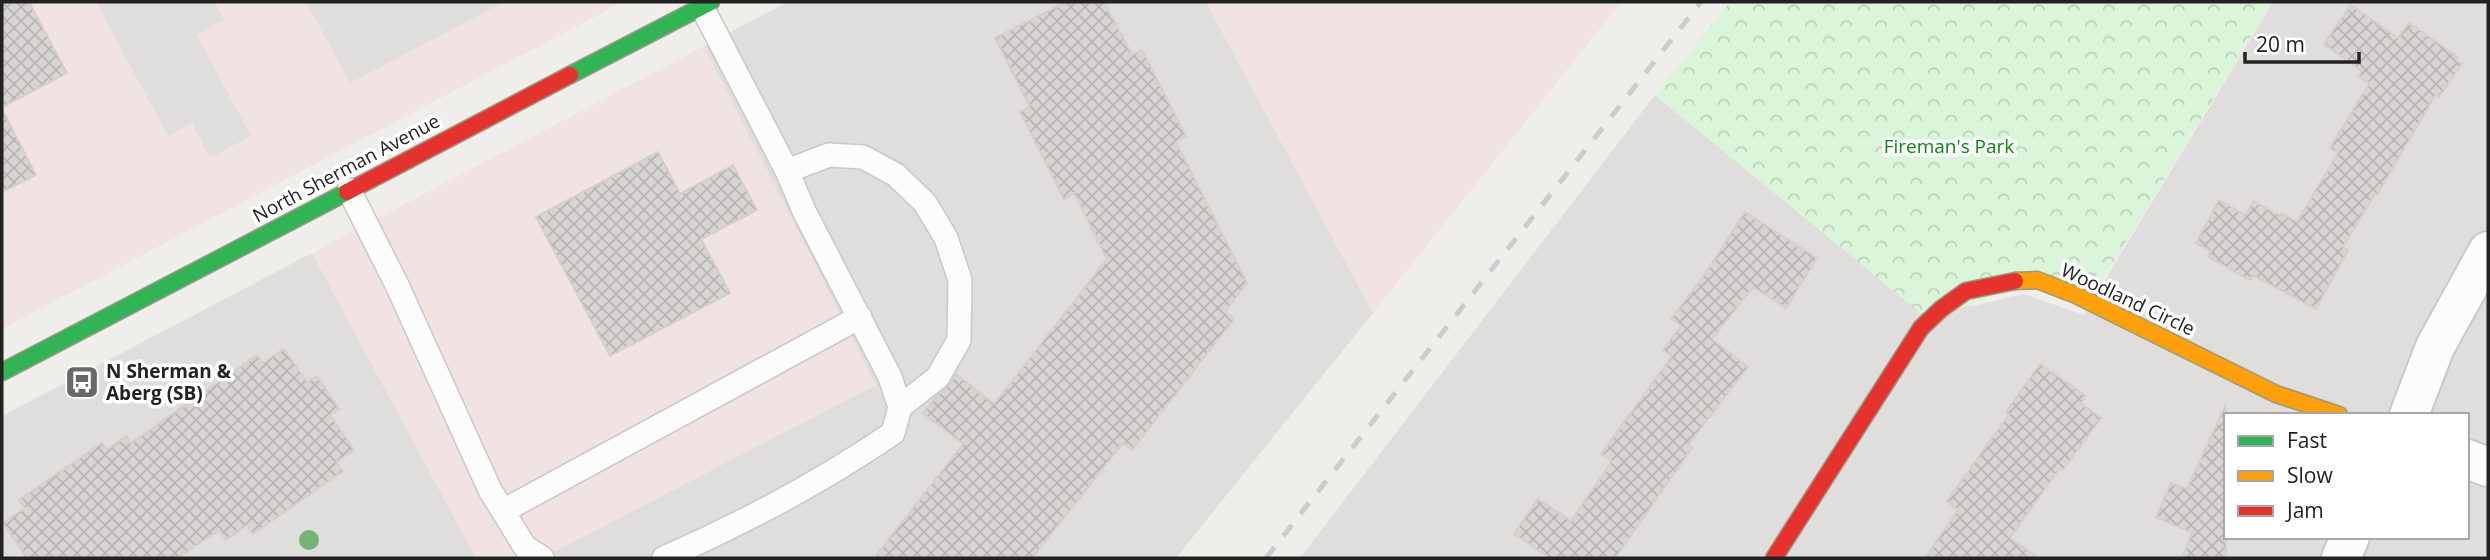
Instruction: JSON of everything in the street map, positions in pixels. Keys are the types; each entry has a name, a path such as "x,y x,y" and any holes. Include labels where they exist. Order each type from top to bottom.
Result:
{"street":[{"name":"North Sherman Avenue","path":"2,372 706,4"},
{"path":"2410,413 2435,347 2488,251"},
{"name":"Woodland Circle","path":"1774,558 1921,328 1966,291 2014,281 2037,280 2076,295 2276,394 2333,413"},
{"path":"2469,460 2488,467"},
{"path":"2341,558 2349,539"}],"lane":[{"path":"664,558 731,529 862,454 893,433 900,407 890,377 805,213 706,4"},
{"path":"787,171 830,155 863,157 896,176 925,203 946,239 960,279 959,340 938,377 900,407"},
{"path":"349,190 397,285 491,490 525,547 542,558"},
{"path":"503,511 860,317"}],"shaded area":[{"path":"2,2 623,2 2,329"},
{"path":"96,2 215,2 224,20 197,35 251,136 210,158 192,123 168,136"},
{"path":"306,2 504,2 350,83"},
{"path":"788,2 1206,2 1373,313 1176,558 542,558 875,385 704,46"},
{"path":"1206,2 1621,2 1373,313"},
{"path":"2273,2 2488,2 2488,558 1300,558 1655,95 1908,302 1974,306 2023,294 2084,315"},
{"path":"704,46 876,385 542,558 476,558 312,253"},
{"path":"312,253 476,558 2,558 2,416"}],"green space":[{"name":"Fireman's Park","path":"1730,2 2272,2 2090,301 2037,280 1929,320 1655,95"}],"building":[{"path":"2,2 29,2 67,73 2,107"},
{"path":"1066,2 1104,2 1132,55 1142,50 1186,136 1176,142 1247,283 1225,312 1234,319 1132,450 1123,443 1032,558 874,558 963,444 923,413 956,374 994,404 1107,259 1074,193 1064,199 1020,112 1030,107 995,38"},
{"path":"2351,5 2398,38 2409,23 2458,57 2456,60 2462,64 2439,97 2436,94 2343,247 2348,250 2316,309 2253,275 2250,280 2208,257 2211,251 2196,243 2219,200 2246,215 2253,201 2297,222 2338,153 2330,148 2369,84 2358,76 2362,71 2324,44"},
{"path":"2,109 36,175 2,192"},
{"path":"658,152 680,194 733,165 757,210 701,239 730,293 610,356 536,217"},
{"path":"1745,212 1817,258 1786,308 1753,287 1712,339 1748,367 1688,445 1692,448 1615,558 1550,558 1514,534 1538,499 1571,521 1612,461 1601,454 1672,356 1663,350 1681,326 1671,319 1705,274"},
{"path":"284,349 307,382 317,376 339,409 330,415 354,450 336,462 343,471 253,534 247,525 226,540 219,530 177,558 27,558 3,523 25,508 19,500 102,443 107,450 126,436 131,443 257,355 263,363"},
{"path":"2040,364 2086,396 2081,403 2101,418 2063,470 2060,468 2010,538 2038,558 1925,558 1958,510 1947,501 2009,414 2006,412"},
{"path":"2226,404 2226,558 2182,558 2192,533 2156,517 2171,483 2187,489"}],"railway":[{"path":"1266,558 1701,2"}],"traffic: fast":[{"path":"570,75 711,2"},
{"path":"2,372 347,192"}],"traffic: slow":[{"path":"2015,281 2037,280 2076,295 2276,394 2333,413"}],"traffic: jam":[{"path":"347,192 570,75"},
{"path":"1774,558 1921,328 1966,291 2015,281"}],"place":[{"name":"N Sherman & Aberg (SB)","path":"82,382"}]}
